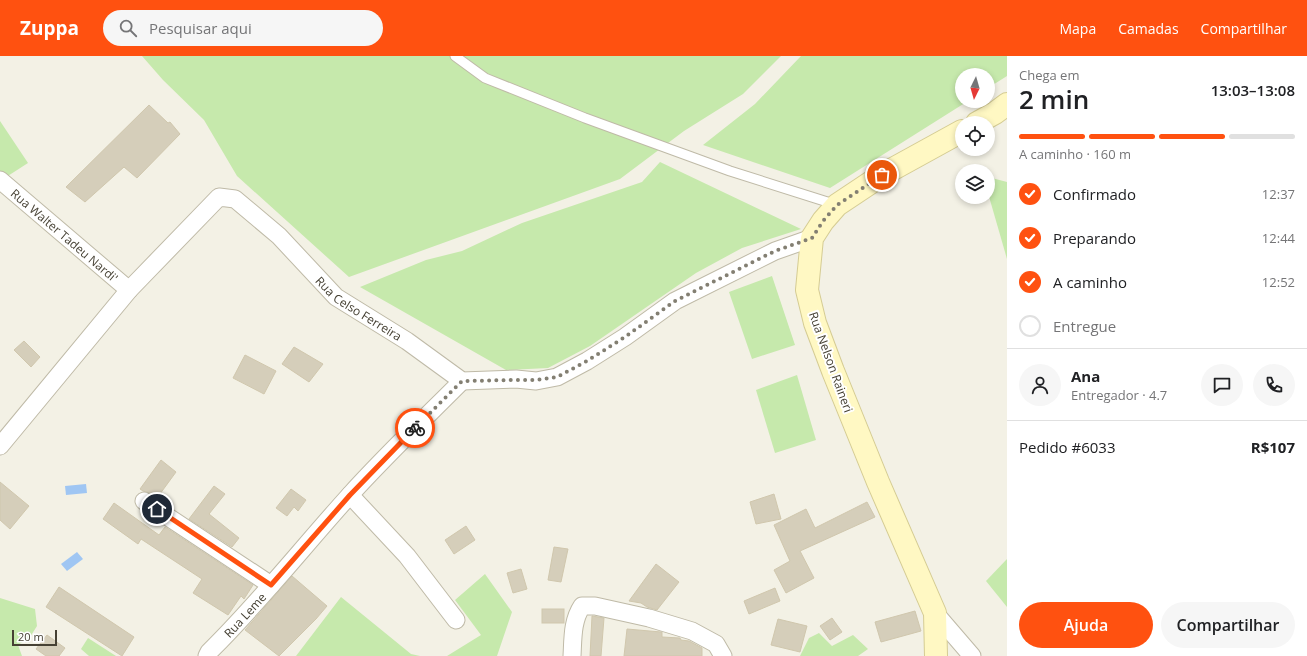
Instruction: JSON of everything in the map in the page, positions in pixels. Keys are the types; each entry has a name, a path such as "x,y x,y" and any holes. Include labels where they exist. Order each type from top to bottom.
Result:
{"main road":[{"path":"989,116 1007,104"},
{"name":"Rua Nelson Raineri","path":"936,656 935,613 878,482 833,371 815,323 807,290 812,238 823,221 837,205 882,175 955,135"}],"street":[{"name":"Rua Walter Tadeu Nardi'","path":"0,180 129,290"},
{"name":"Rua Celso Ferreira","path":"0,446 129,290 219,197 234,199 279,236 336,297 407,341 462,381"},
{"path":"462,381 536,380 557,377 587,361 625,337 675,301 775,251 812,238"},
{"name":"Rua Leme","path":"207,656 350,495 410,432 462,381"},
{"path":"350,495 407,556 456,620"},
{"path":"144,501 271,585"},
{"path":"572,656 576,615 582,606 595,606 649,618 692,631 716,644 723,656"},
{"path":"935,613 972,656"}],"lane":[{"path":"455,56 485,78 571,112 730,171 837,205"}],"green space":[{"path":"142,56 781,56 743,94 684,131 620,179 349,277 237,176 204,120 163,80"},
{"path":"801,56 1007,56 1007,76 995,84 995,68 955,68 955,108 957,108 830,188 703,145 755,104"},
{"path":"0,121 28,163 0,181"},
{"path":"660,162 801,229 742,248 696,273 590,346 548,368 506,370 360,287 426,260 462,251 522,223 642,182"},
{"path":"995,179 1007,182 1007,259 991,204 995,204"},
{"path":"772,276 795,345 752,359 729,292"},
{"path":"797,375 816,440 775,453 756,390"},
{"path":"1007,559 1007,607 986,581"},
{"path":"485,574 512,612 497,656 447,656 481,635 455,600"},
{"path":"341,597 411,654 420,656 296,656"},
{"path":"0,598 35,609 37,626 30,637 18,645 22,656 0,656"},
{"path":"819,633 832,646 853,635 868,649 858,656 800,656 809,638"},
{"path":"88,638 116,656 89,656 81,649"}],"water":[{"path":"86,484 87,493 66,495 65,486"},
{"path":"77,552 83,559 67,571 61,564"}],"building":[{"path":"149,105 168,123 170,122 180,134 137,178 124,167 85,202 66,187"},
{"path":"24,341 40,357 31,367 14,350"},
{"path":"294,347 323,364 309,382 282,364"},
{"path":"245,355 276,371 264,394 233,378"},
{"path":"161,460 176,472 157,498 140,489"},
{"path":"0,482 29,506 10,529 0,520"},
{"path":"214,486 225,494 209,514 239,538 232,547 189,519"},
{"path":"291,489 306,500 298,511 294,507 287,516 276,508"},
{"path":"774,494 781,519 756,524 750,502"},
{"path":"867,502 875,517 800,551 814,578 786,593 774,570 790,561 774,525 806,509 815,528"},
{"path":"114,503 159,535 165,527 253,585 244,599 241,596 228,615 193,593 202,579 141,539 138,544 103,519"},
{"path":"466,526 475,540 454,554 445,540"},
{"path":"554,547 568,549 561,582 548,580"},
{"path":"656,564 679,582 657,610 647,607 641,603 629,601"},
{"path":"521,569 527,589 513,593 507,573"},
{"path":"292,576 327,606 279,656 245,630"},
{"path":"59,587 134,637 122,656 46,607"},
{"path":"775,588 780,601 749,614 744,601"},
{"path":"542,609 564,609 564,623 542,623"},
{"path":"915,611 921,631 881,642 875,622"},
{"path":"592,616 604,618 601,656 590,656"},
{"path":"832,618 842,632 830,640 820,626"},
{"path":"778,619 807,626 800,652 771,645"},
{"path":"627,629 662,632 662,637 680,638 681,640 689,641 702,648 702,656 624,656"},
{"path":"47,635 65,648 59,656 46,656 36,649"}],"way so far":[{"path":"415,428 462,381 536,380 557,377 587,361 625,337 675,301 775,251 812,238 823,221 837,205 882,175"}],"route":[{"path":"157,509 271,585 350,495 415,428"}]}
